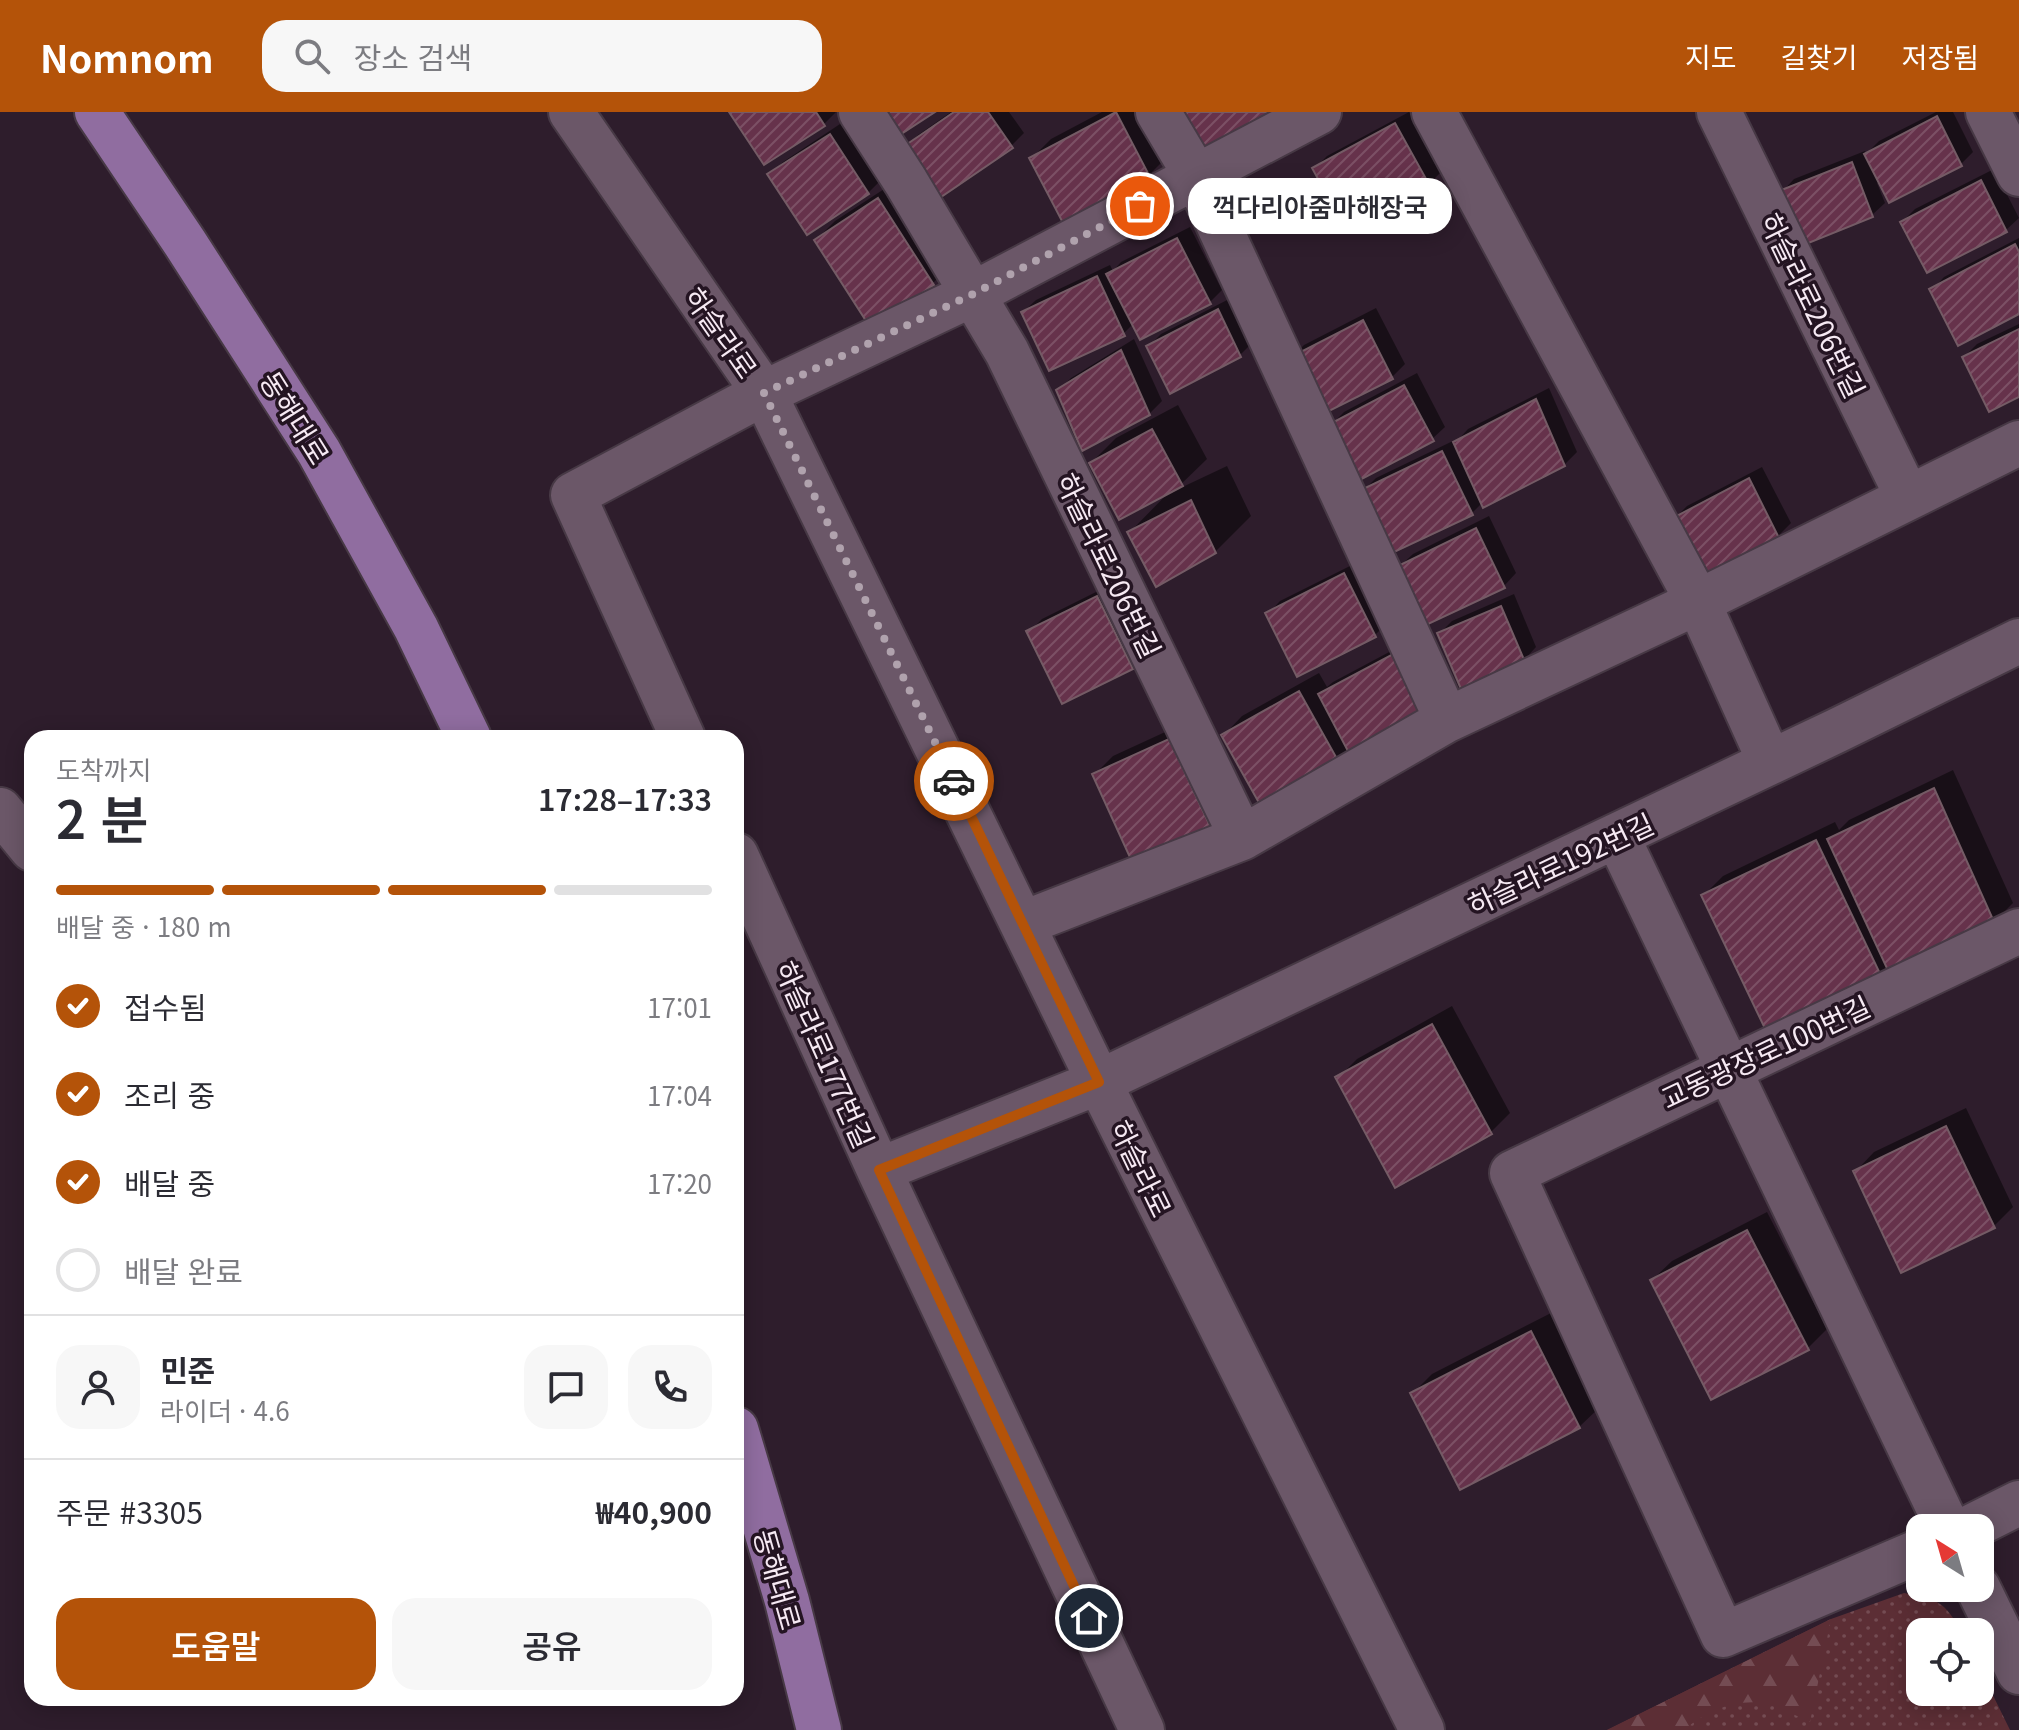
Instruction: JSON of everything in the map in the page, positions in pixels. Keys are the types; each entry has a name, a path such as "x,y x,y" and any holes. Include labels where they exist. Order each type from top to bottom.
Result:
{"main road":[{"name":"동해대로","path":"97,112 319,452 416,628 465,730"},
{"name":"동해대로","path":"744,1456 787,1601 819,1730"}],"street":[{"name":"하슬라로","path":"571,112 764,393 1099,1082 1422,1730"},
{"name":"하슬라로206번길","path":"861,112 1007,352 1242,838"},
{"path":"1158,112 1196,176 1447,720"},
{"path":"679,730 573,495 764,393 973,294 1319,112"},
{"path":"1434,112 1698,602 1770,762"},
{"name":"하슬라로206번길","path":"1719,112 1908,498"},
{"path":"1988,112 2019,174"},
{"path":"1024,923 1242,838 1447,720 1698,602 2019,443"},
{"name":"하슬라로192번길","path":"879,1170 1099,1082 2019,641"},
{"path":"0,810 24,839"},
{"path":"1617,836 1941,1514"},
{"name":"하슬라로177번길","path":"748,909 879,1170 1142,1730"},
{"name":"교동광장로100번길","path":"1906,1557 1723,1635 1512,1173 2019,931"},
{"path":"1994,1516 2019,1503"},
{"path":"1985,1602 2019,1672"}],"green space":[{"path":"1904,1593 1906,1602 1939,1603 1952,1618 1906,1618 1906,1706 1994,1706 1994,1697 2010,1730 1607,1730 1831,1619"},
{"path":"1831,1619 1810,1722 1774,1706 1752,1702 1720,1708 1685,1730 1607,1730"}],"building":[{"path":"729,112 816,112 825,126 764,165"},
{"path":"883,112 935,112 898,136"},
{"path":"954,112 988,112 1013,148 938,199 903,147"},
{"path":"1116,112 1150,177 1063,223 1029,158"},
{"path":"1182,112 1268,112 1269,114 1201,149"},
{"path":"1937,116 1962,166 1889,203 1864,154"},
{"path":"1395,123 1430,186 1347,232 1312,168"},
{"path":"830,134 869,194 807,235 767,174"},
{"path":"1852,162 1873,217 1801,246 1779,191"},
{"path":"1981,180 2007,232 1927,273 1900,222"},
{"path":"878,198 934,285 870,327 814,240"},
{"path":"1177,238 1211,304 1140,340 1106,274"},
{"path":"2015,244 2019,252 2019,314 1958,346 1929,289"},
{"path":"1097,276 1125,336 1049,371 1021,312"},
{"path":"1218,309 1241,357 1170,394 1146,346"},
{"path":"1363,320 1393,379 1319,416 1289,358"},
{"path":"2019,329 2019,397 1989,412 1962,357"},
{"path":"1121,350 1150,415 1082,451 1056,390"},
{"path":"1404,385 1434,441 1358,481 1328,425"},
{"path":"1536,399 1565,466 1483,508 1453,442"},
{"path":"1152,429 1183,486 1119,520 1089,463"},
{"path":"1442,451 1473,515 1392,553 1361,490"},
{"path":"1749,478 1779,538 1702,578 1671,519"},
{"path":"1191,500 1216,553 1156,587 1127,532"},
{"path":"1476,528 1505,588 1426,625 1398,566"},
{"path":"1344,573 1376,637 1297,677 1265,613"},
{"path":"1097,596 1133,669 1062,704 1026,631"},
{"path":"1501,606 1525,662 1461,689 1437,633"},
{"path":"1395,653 1427,714 1350,755 1318,694"},
{"path":"1299,691 1341,766 1263,810 1221,735"},
{"path":"1169,739 1211,828 1133,864 1092,774"},
{"path":"1934,788 1995,924 1891,977 1827,839"},
{"path":"1816,840 1885,984 1770,1039 1701,895"},
{"path":"1432,1024 1492,1134 1395,1188 1335,1077"},
{"path":"1946,1126 1995,1228 1901,1273 1853,1171"},
{"path":"1747,1230 1809,1350 1711,1400 1650,1280"},
{"path":"1531,1331 1580,1428 1460,1490 1410,1393"}],"way so far":[{"path":"954,781 764,393 973,294 1140,206"}],"place":[{"name":"꺽다리아줌마해장국","path":"1140,206"}],"route":[{"path":"954,781 1099,1082 879,1170 1089,1618"}]}
